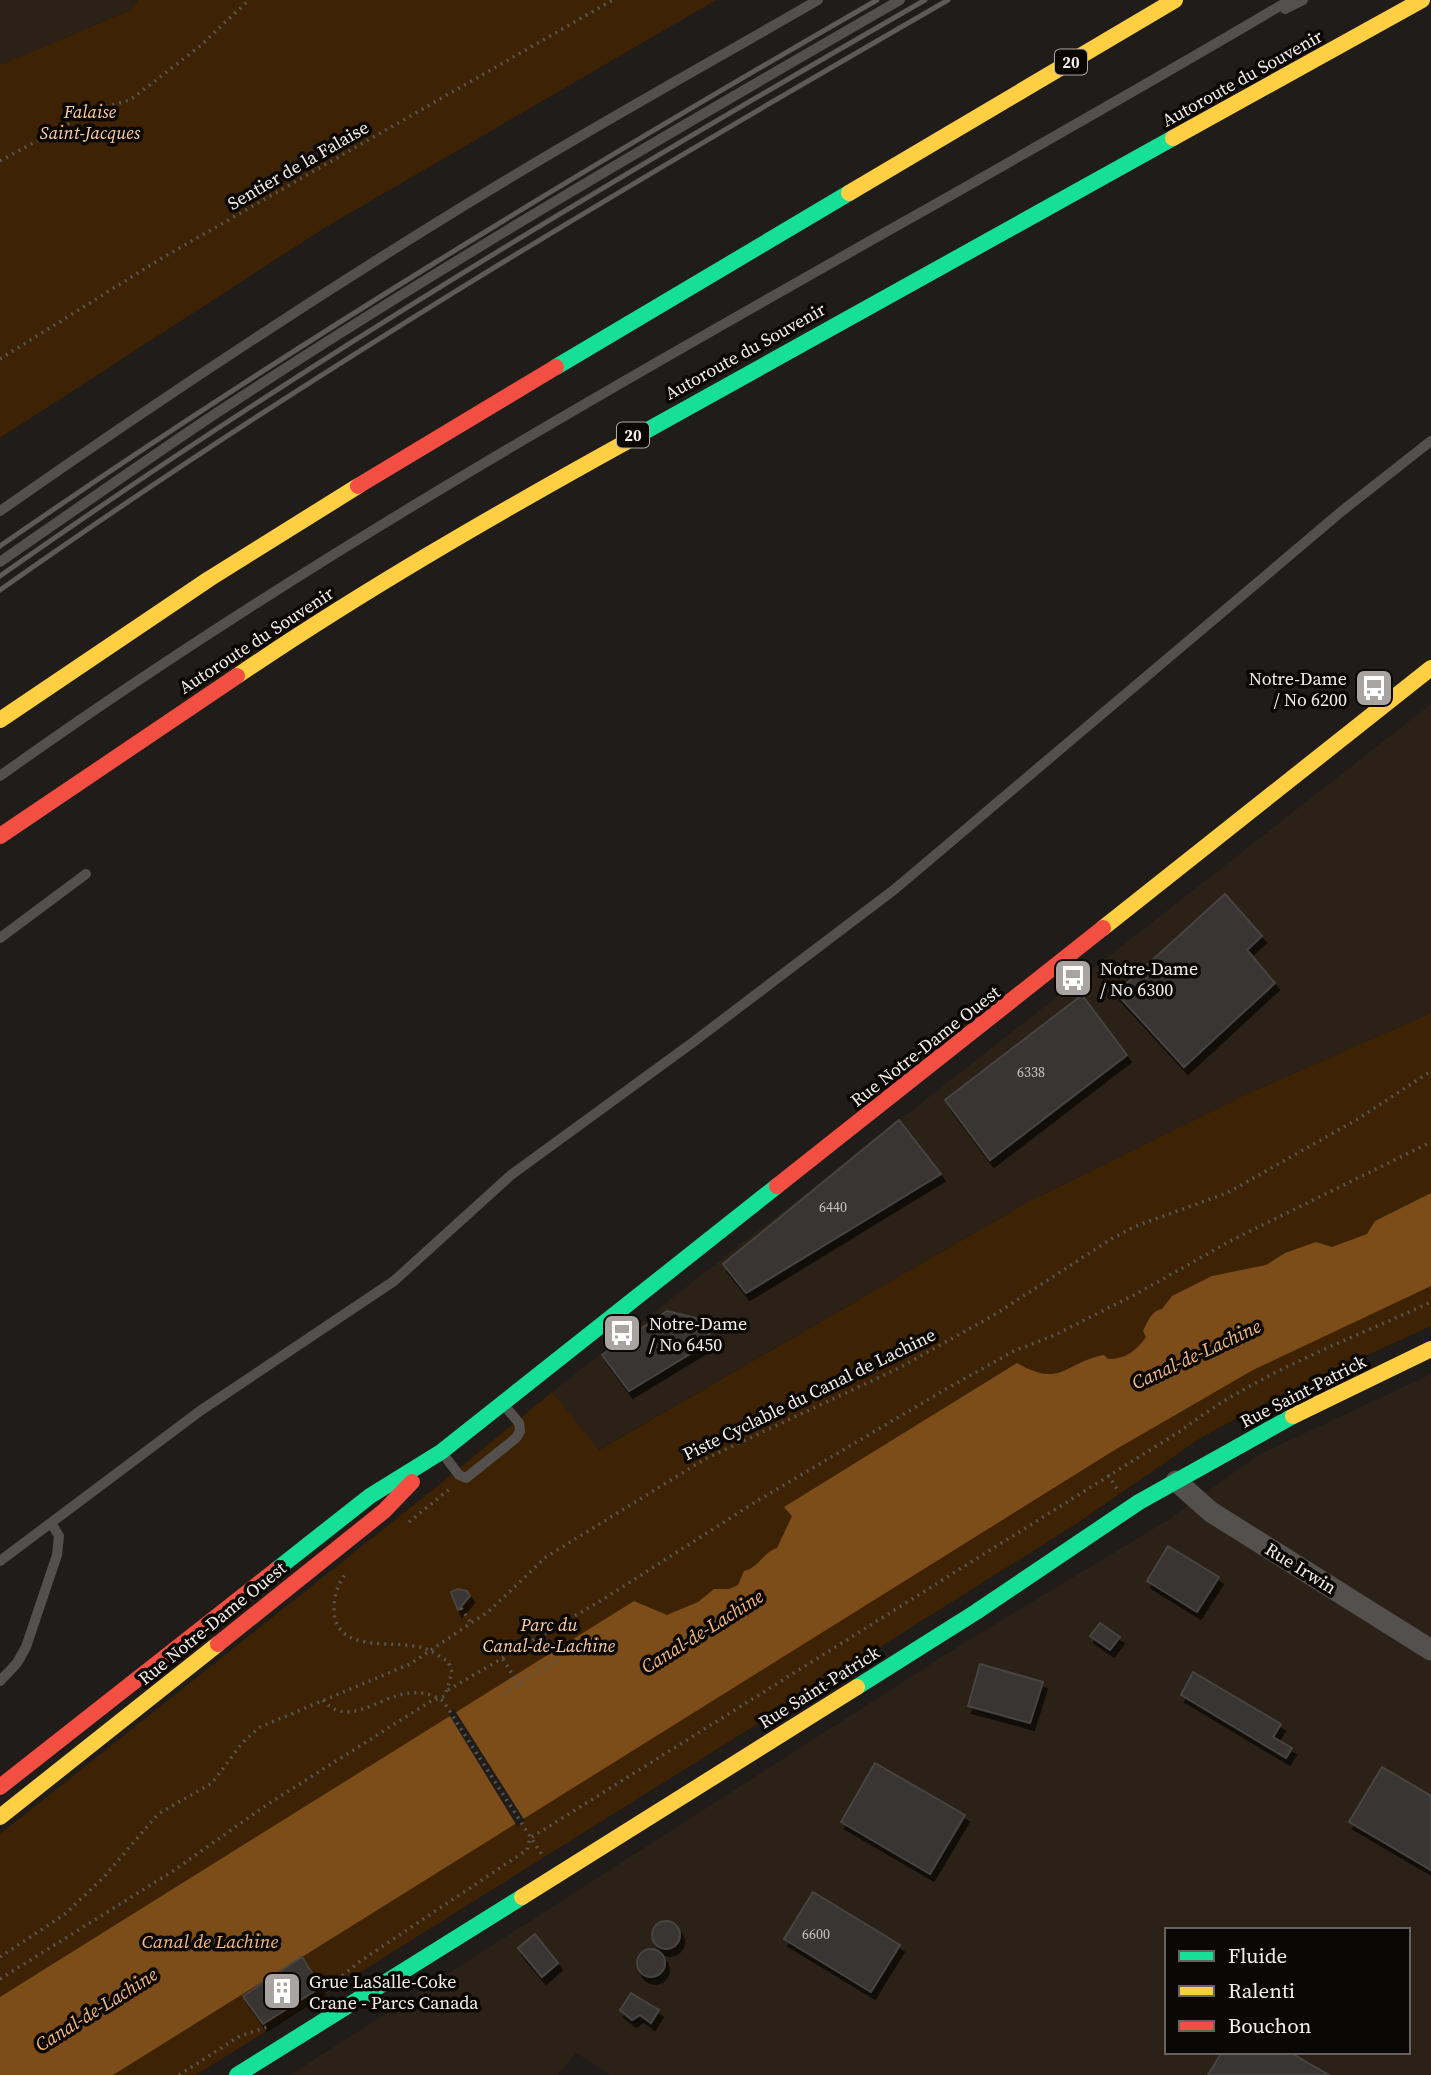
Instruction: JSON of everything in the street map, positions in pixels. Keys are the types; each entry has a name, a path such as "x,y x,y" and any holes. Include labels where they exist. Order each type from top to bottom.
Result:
{"main road":[{"name":"20","path":"0,720 209,579 369,479 1175,0"},
{"name":"Autoroute du Souvenir","path":"0,836 281,646 535,492 1422,0"},
{"name":"Rue Notre-Dame Ouest","path":"0,1787 370,1496 441,1452 1431,668"},
{"name":"Rue Saint-Patrick","path":"237,2075 976,1612 1176,1481 1285,1420 1431,1349"},
{"name":"Rue Notre-Dame Ouest","path":"0,1817 384,1511 441,1452"}],"street":[{"name":"Rue Irwin","path":"1176,1481 1211,1511 1431,1650"}],"lane":[{"path":"0,511 107,436 400,245 818,0"},
{"path":"0,562 215,414 317,349 603,172 900,0"},
{"path":"0,776 155,667 369,530 1290,0"},
{"path":"1193,58 1303,0"},
{"path":"0,1561 200,1411 394,1281 511,1175 692,1044 895,889 1342,511 1431,441"},
{"path":"0,939 86,874"},
{"path":"441,1452 459,1475 466,1478 474,1473 516,1438 520,1431 519,1423 503,1403"},
{"path":"0,1681 17,1663 26,1647 57,1555 59,1536 51,1523"}],"path":[{"path":"0,161 94,110 130,100 200,47 249,0"},
{"name":"Sentier de la Falaise","path":"0,359 162,257 613,0"},
{"name":"Piste Cyclable du Canal de Lachine","path":"0,1957 75,1906 164,1809 212,1783 252,1732 410,1664 498,1604 546,1557 705,1458 899,1368 993,1315 1111,1239 1136,1226 1227,1193 1358,1119 1431,1071"},
{"path":"448,1690 503,1659 757,1501 1014,1351 1055,1335 1138,1293 1232,1240 1431,1142"},
{"path":"321,1994 359,1962 527,1850 530,1838 1182,1430 1209,1410 1257,1383 1431,1302"},
{"path":"1108,1475 1120,1493"},
{"path":"0,1979 173,1871 268,1804 445,1696 451,1666 429,1651 361,1642 347,1636 334,1612 335,1594 342,1578"},
{"path":"461,1608 471,1623"},
{"path":"503,1659 518,1684"},
{"path":"503,1694 559,1659"},
{"path":"323,1700 333,1708 349,1713 407,1692 438,1698 448,1706 523,1828 544,1856"},
{"path":"179,2075 240,2036 272,2026"}],"shaded area":[{"path":"0,0 138,0 131,10 0,65"},
{"path":"1431,704 1431,1013 1247,1094 1026,1203 598,1450 552,1392"},
{"path":"1431,1374 1431,2075 611,2075 576,2053 558,2075 290,2075 959,1646 1168,1520 1258,1455"}],"green space":[{"name":"Falaise Saint-Jacques","path":"138,0 716,0 326,227 0,438 0,65 131,10"},
{"name":"Parc du Canal-de-Lachine","path":"1431,1013 1431,1326 1278,1396 1202,1437 1079,1522 196,2075 0,2075 0,1834 552,1392 599,1450 1026,1203 1247,1094"}],"water":[{"name":"Canal de Lachine","path":"1431,1193 1431,1286 1253,1370 1113,1451 113,2075 0,2075 0,1997 634,1601 667,1615 698,1602 714,1589 729,1589 738,1585 744,1571 777,1548 792,1516 784,1507 1017,1363 1044,1374 1054,1374 1091,1358 1104,1355 1108,1359 1114,1359 1125,1356 1146,1337 1143,1331 1150,1317 1162,1309 1172,1296 1212,1276 1266,1265 1285,1253 1316,1242 1332,1247 1367,1234 1375,1221"}],"pier":[{"path":"454,1709 525,1821 517,1826 448,1713"}],"building":[{"path":"1225,894 1262,936 1247,950 1275,983 1184,1067 1116,993"},
{"path":"1082,995 1127,1055 990,1160 945,1100"},
{"path":"899,1120 941,1174 746,1293 723,1264"},
{"path":"667,1311 699,1319 713,1340 629,1391 602,1355"},
{"path":"1168,1546 1219,1577 1197,1612 1147,1581"},
{"path":"458,1589 467,1591 470,1596 458,1610 451,1592"},
{"path":"1100,1623 1120,1637 1110,1650 1090,1636"},
{"path":"980,1664 1043,1682 1030,1723 968,1706"},
{"path":"1193,1672 1281,1724 1273,1737 1292,1748 1286,1758 1181,1695"},
{"path":"875,1763 965,1815 930,1874 841,1822"},
{"path":"1382,1767 1431,1796 1431,1870 1349,1822"},
{"path":"813,1892 900,1945 871,1992 784,1939"},
{"path":"666,1921 676,1925 680,1935 676,1945 666,1949 656,1945 652,1935 656,1925"},
{"path":"535,1934 558,1963 542,1977 518,1948"},
{"path":"651,1949 661,1953 665,1963 661,1973 651,1977 641,1973 637,1963 641,1953"},
{"name":"Grue LaSalle-Coke Crane - Parcs Canada","path":"302,1957 321,1987 263,2024 243,1996"},
{"path":"631,1993 659,2010 651,2023 640,2015 632,2020 620,2010"},
{"path":"1221,2054 1292,2054 1329,2075 1208,2075"}],"railway":[{"path":"0,546 323,332 654,130 877,0"},
{"path":"0,576 226,423 456,277 572,206 925,0"},
{"path":"0,590 231,433 467,284 706,140 948,0"}],"traffic: fast":[{"path":"626,442 1173,138"},
{"path":"556,367 849,193"},
{"path":"276,1570 370,1496 441,1452 777,1186"},
{"path":"857,1687 976,1612 1139,1502 1293,1416"},
{"path":"237,2075 522,1897"}],"traffic: slow":[{"path":"849,193 1175,0"},
{"path":"1173,138 1422,0"},
{"path":"237,676 429,554 626,442"},
{"path":"0,720 209,579 358,486"},
{"path":"1103,928 1431,668"},
{"path":"1293,1416 1431,1349"},
{"path":"0,1817 218,1644"},
{"path":"522,1897 857,1687"}],"traffic: jam":[{"path":"358,486 556,367"},
{"path":"0,836 237,676"},
{"path":"777,1186 1103,928"},
{"path":"218,1644 384,1511 412,1482"},
{"path":"0,1787 276,1570"}],"place":[{"name":"Notre-Dame / No 6200","path":"1374,688"},
{"name":"Notre-Dame / No 6300","path":"1073,978"},
{"name":"Notre-Dame / No 6450","path":"622,1333"},
{"name":"Grue LaSalle-Coke Crane - Parcs Canada","path":"282,1991"}],"water label":[{"name":"Canal-de-Lachine","path":"1196,1354"},
{"name":"Canal-de-Lachine","path":"702,1631"},
{"name":"Canal-de-Lachine","path":"96,2009"}]}
